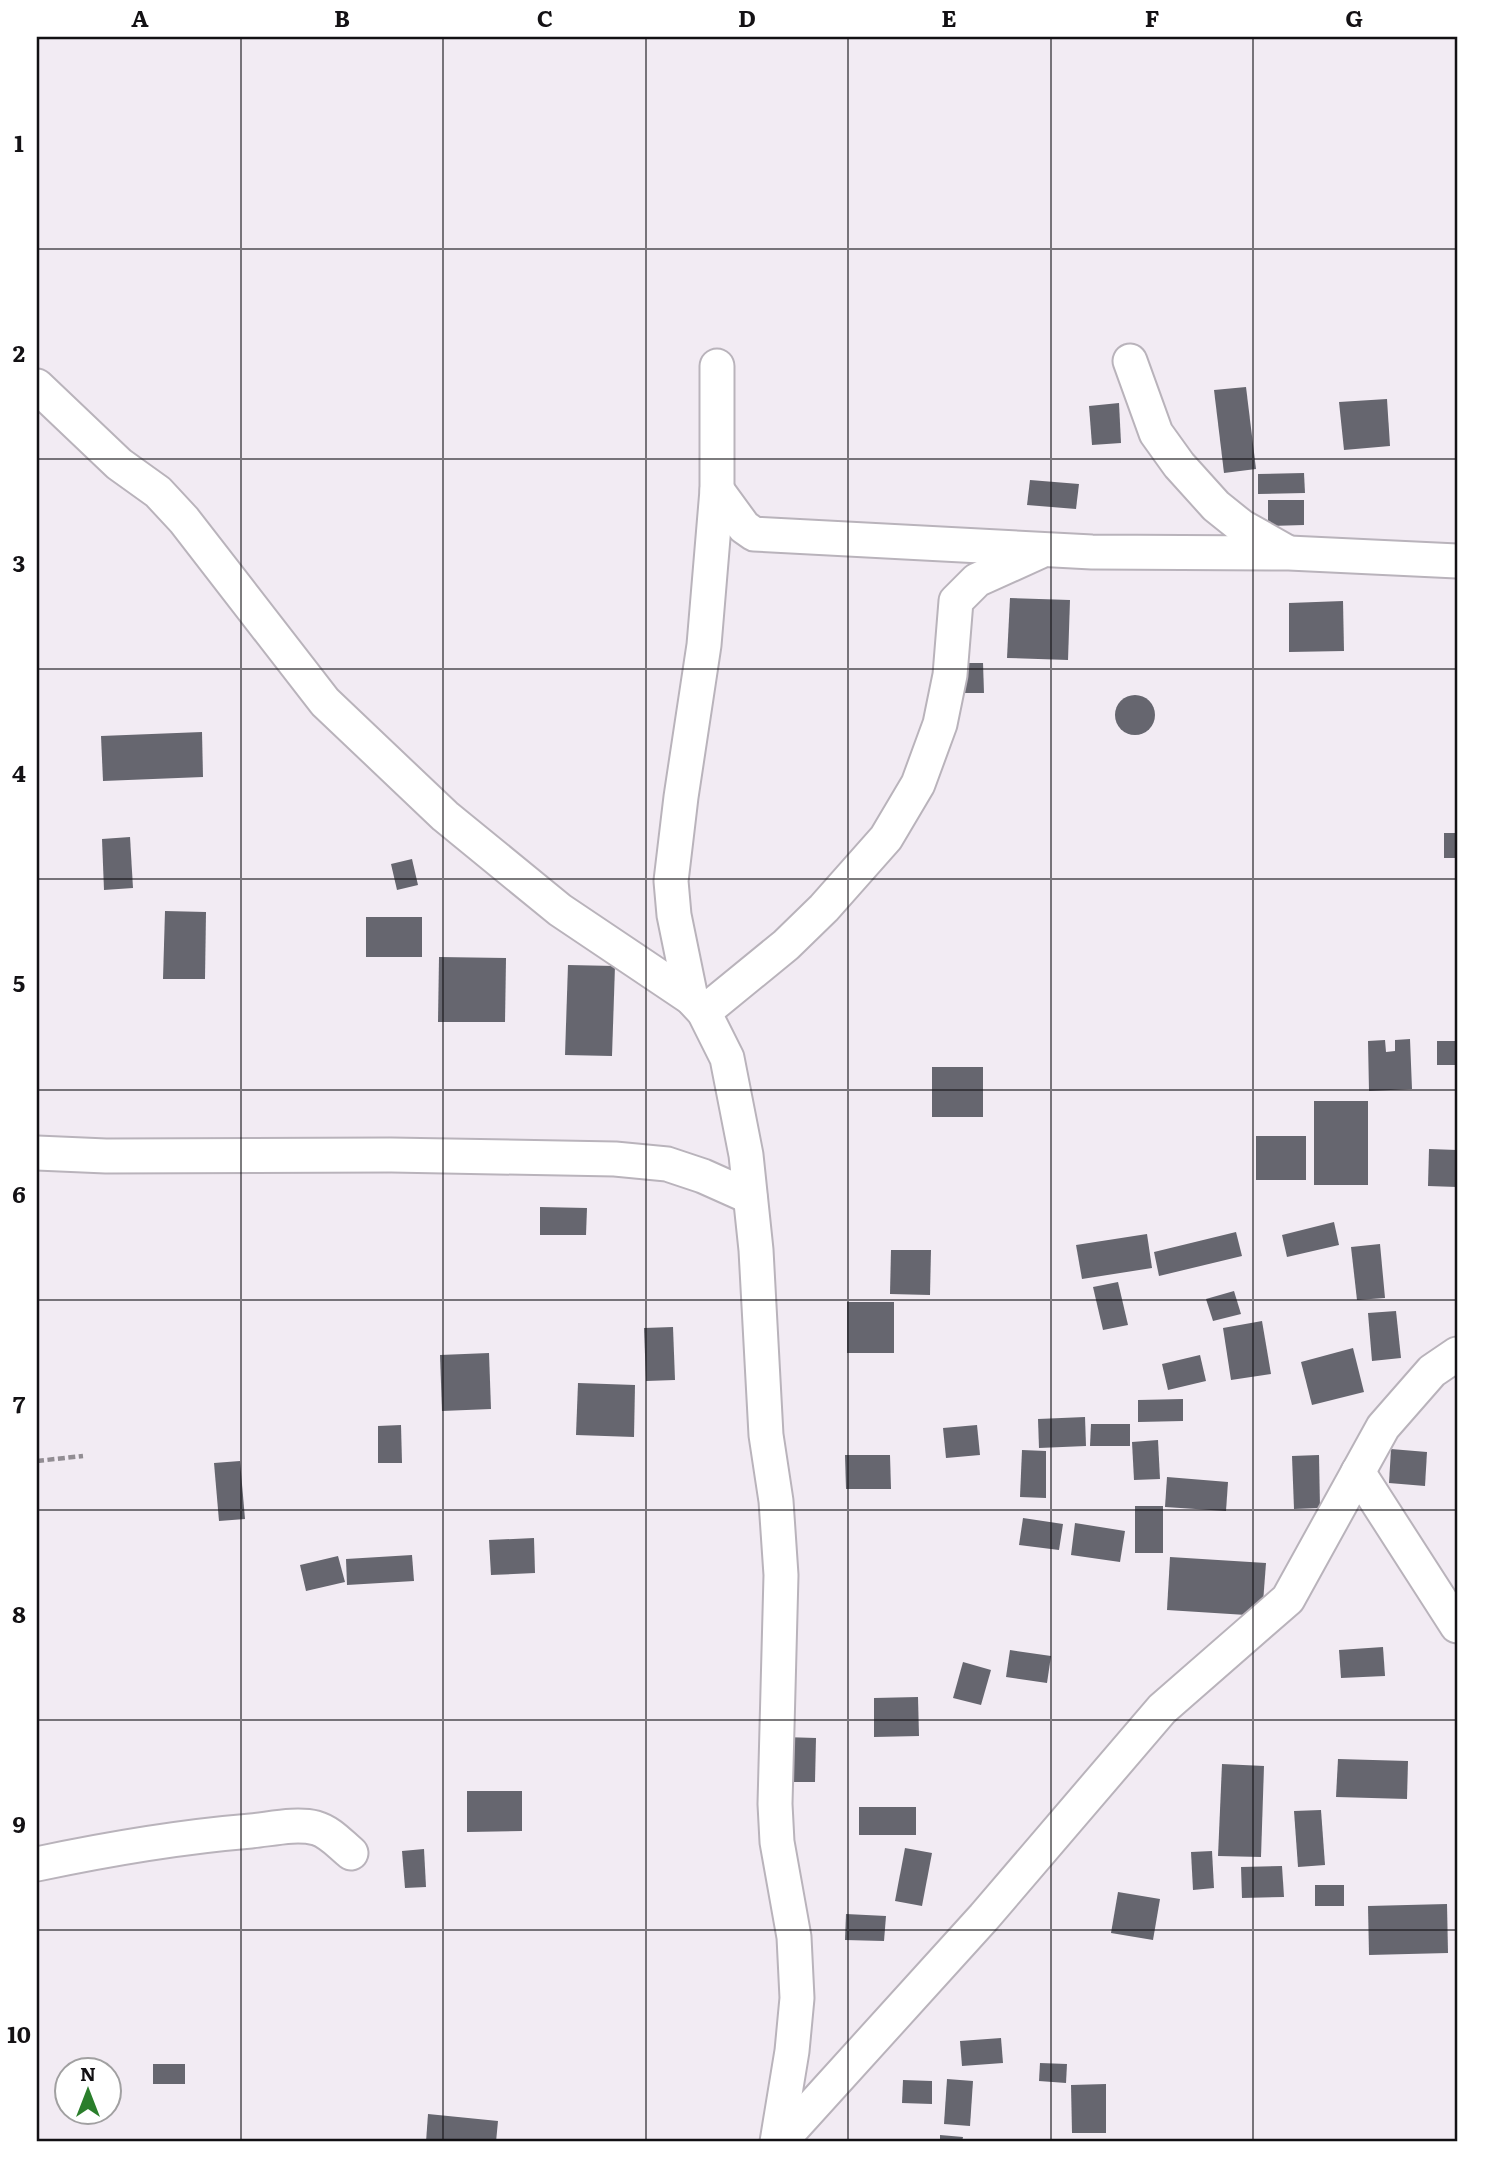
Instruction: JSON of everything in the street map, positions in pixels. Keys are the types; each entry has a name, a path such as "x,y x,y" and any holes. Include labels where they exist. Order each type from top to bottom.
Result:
{"street":[{"path":"1130,361 1156,433 1179,465 1216,506 1241,526 1289,553"},
{"path":"717,366 717,490 704,645 671,881 674,915 698,1005 727,1058 746,1155 756,1250 765,1435 776,1501 781,1575 775,1804 777,1842 794,1937 797,1998 779,2142"},
{"path":"37,386 119,464 158,492 184,520 325,702 445,816 560,910 698,1005"},
{"path":"717,490 744,527 754,534 1045,550 1289,553 1457,561"},
{"path":"698,1005 786,945 886,838 918,784 940,724 950,675 956,601 977,580 1045,550"},
{"path":"37,1153 106,1156 391,1155 615,1159 667,1164 750,1196"},
{"path":"779,2142 984,1917 1162,1709 1288,1599 1383,1427 1432,1371 1457,1354"},
{"path":"1358,1472 1457,1626"},
{"path":"37,1864 118,1847 196,1835 294,1827 326,1832 351,1853"}],"path":[{"path":"37,1461 83,1456"}],"building":[{"path":"1246,387 1256,469 1224,473 1214,390"},
{"path":"1387,399 1390,446 1344,450 1339,402"},
{"path":"1119,403 1121,443 1092,445 1089,406"},
{"path":"1304,473 1305,493 1258,494 1258,474"},
{"path":"1030,480 1079,484 1076,509 1027,505"},
{"path":"1268,500 1304,500 1304,525 1268,526"},
{"path":"1010,598 1070,600 1068,660 1007,658"},
{"path":"1343,601 1344,651 1289,652 1289,603"},
{"path":"962,663 983,663 984,693 962,693"},
{"path":"1135,695 1143,696 1149,701 1154,707 1154,723 1149,729 1143,734 1135,735 1127,734 1121,729 1116,723 1115,715 1116,707 1121,701 1127,696"},
{"path":"202,732 203,777 103,781 101,736"},
{"path":"1444,833 1457,833 1457,858 1444,858"},
{"path":"130,837 133,888 104,890 102,839"},
{"path":"412,859 418,885 397,890 391,864"},
{"path":"165,911 206,912 205,979 163,979"},
{"path":"366,917 422,917 422,957 366,957"},
{"path":"439,957 506,958 505,1022 438,1022"},
{"path":"568,965 615,966 612,1056 565,1055"},
{"path":"1410,1039 1412,1089 1369,1091 1368,1041 1385,1040 1386,1052 1395,1051 1395,1040"},
{"path":"1437,1041 1457,1041 1457,1065 1437,1065"},
{"path":"932,1067 983,1067 983,1117 932,1117"},
{"path":"1314,1101 1368,1101 1368,1185 1314,1185"},
{"path":"1256,1136 1306,1136 1306,1180 1256,1180"},
{"path":"1429,1149 1457,1150 1457,1187 1428,1186"},
{"path":"540,1207 587,1208 586,1235 540,1235"},
{"path":"1334,1222 1339,1245 1287,1257 1282,1235"},
{"path":"1236,1232 1242,1256 1159,1276 1154,1252"},
{"path":"1147,1234 1152,1268 1082,1279 1076,1245"},
{"path":"1380,1244 1385,1298 1357,1300 1351,1247"},
{"path":"891,1250 931,1250 930,1295 890,1294"},
{"path":"1118,1282 1128,1325 1103,1330 1093,1287"},
{"path":"1234,1291 1241,1314 1213,1321 1206,1299"},
{"path":"847,1302 894,1302 894,1353 847,1353"},
{"path":"1396,1311 1401,1358 1372,1361 1368,1313"},
{"path":"1262,1321 1271,1374 1231,1380 1223,1328"},
{"path":"673,1327 675,1380 646,1381 644,1328"},
{"path":"1353,1348 1364,1392 1312,1405 1301,1362"},
{"path":"489,1353 491,1409 442,1411 440,1355"},
{"path":"1200,1355 1206,1381 1168,1390 1162,1364"},
{"path":"578,1383 635,1385 634,1437 576,1435"},
{"path":"1183,1399 1183,1421 1138,1422 1138,1400"},
{"path":"1085,1417 1086,1446 1039,1448 1038,1419"},
{"path":"1091,1424 1130,1424 1130,1446 1090,1446"},
{"path":"401,1425 402,1463 378,1463 378,1426"},
{"path":"977,1425 980,1455 946,1458 943,1428"},
{"path":"1158,1440 1160,1479 1134,1480 1132,1442"},
{"path":"1391,1449 1427,1452 1425,1486 1389,1483"},
{"path":"1022,1450 1046,1451 1046,1498 1020,1497"},
{"path":"845,1455 890,1455 891,1489 846,1489"},
{"path":"1319,1455 1320,1508 1294,1509 1292,1456"},
{"path":"240,1461 245,1519 219,1521 214,1463"},
{"path":"1167,1477 1228,1482 1226,1511 1165,1507"},
{"path":"1135,1506 1163,1506 1163,1553 1135,1553"},
{"path":"1023,1518 1063,1524 1059,1550 1019,1545"},
{"path":"1075,1523 1125,1531 1120,1562 1071,1555"},
{"path":"534,1538 535,1573 491,1575 489,1540"},
{"path":"412,1555 414,1581 347,1585 346,1559"},
{"path":"338,1556 345,1582 306,1591 300,1565"},
{"path":"1170,1557 1266,1563 1262,1616 1167,1610"},
{"path":"1383,1647 1385,1676 1341,1678 1339,1650"},
{"path":"1010,1650 1051,1656 1047,1683 1006,1677"},
{"path":"963,1662 991,1670 981,1705 953,1698"},
{"path":"918,1697 919,1736 874,1737 874,1698"},
{"path":"784,1737 816,1738 815,1782 783,1782"},
{"path":"1338,1759 1408,1761 1407,1799 1336,1797"},
{"path":"1222,1764 1264,1766 1261,1857 1218,1856"},
{"path":"467,1791 522,1791 522,1831 467,1832"},
{"path":"859,1807 916,1807 916,1835 859,1835"},
{"path":"1321,1810 1325,1865 1298,1867 1294,1811"},
{"path":"905,1848 932,1853 922,1906 895,1901"},
{"path":"424,1849 426,1887 405,1888 402,1851"},
{"path":"1212,1851 1214,1888 1193,1890 1191,1852"},
{"path":"1282,1866 1284,1897 1242,1898 1241,1867"},
{"path":"1315,1885 1344,1885 1344,1906 1315,1906"},
{"path":"1118,1892 1160,1899 1153,1940 1111,1933"},
{"path":"1447,1904 1448,1953 1369,1955 1368,1906"},
{"path":"846,1914 886,1916 884,1941 845,1940"},
{"path":"1001,2038 1003,2063 962,2066 960,2041"},
{"path":"1040,2063 1067,2064 1066,2083 1039,2081"},
{"path":"153,2064 185,2064 185,2084 153,2084"},
{"path":"947,2079 973,2081 970,2126 944,2124"},
{"path":"903,2080 932,2081 932,2104 902,2103"},
{"path":"1106,2084 1106,2133 1072,2133 1071,2085"},
{"path":"428,2114 498,2121 496,2142 426,2142"},
{"path":"940,2135 963,2137 962,2142 940,2142"}]}
